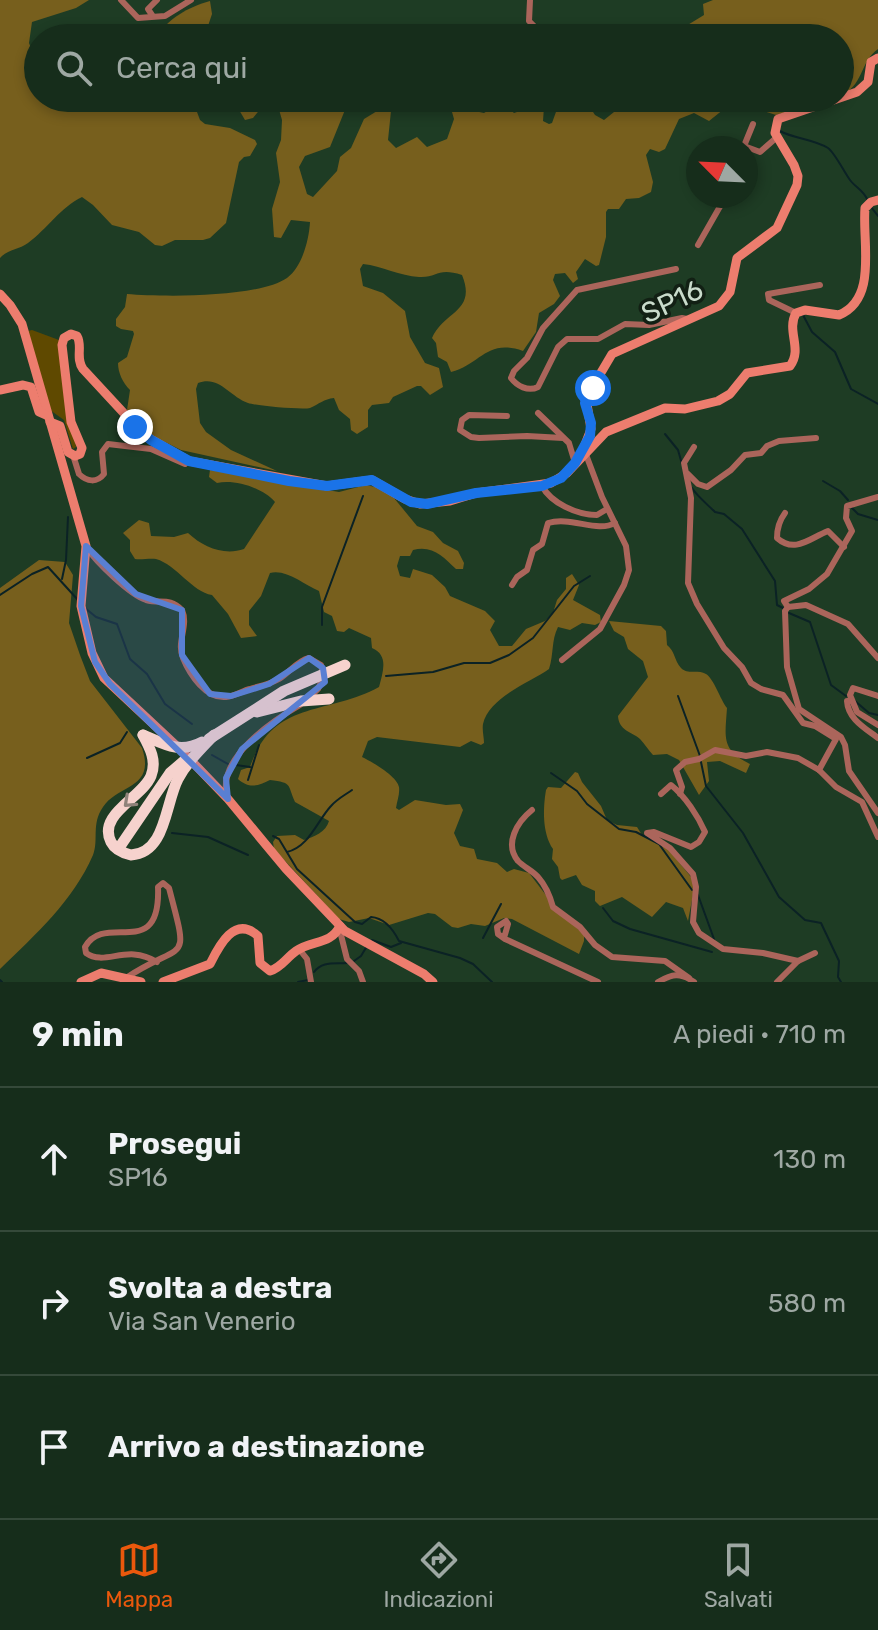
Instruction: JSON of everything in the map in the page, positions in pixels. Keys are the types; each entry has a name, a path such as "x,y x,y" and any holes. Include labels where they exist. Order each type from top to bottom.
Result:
{"highway":[{"path":"143,735 175,748 189,748 292,687 345,665"},
{"path":"235,722 279,705 325,699"},
{"path":"143,735 153,756 152,774 145,787 113,818 109,833 112,844 123,853 135,855 150,849 159,834 179,777 214,735"},
{"path":"143,735 155,750 160,770 145,810"},
{"path":"121,845 170,773 214,735"}],"street":[{"path":"121,0 134,17 165,16 191,0"},
{"path":"152,15 148,9 157,0"},
{"path":"530,0 529,21 532,24"},
{"path":"854,93 868,82 871,62 878,58"},
{"path":"758,151 776,138 775,128 780,118 798,112"},
{"path":"748,136 753,124"},
{"name":"SP16","path":"575,463 591,429 586,398 608,359 617,351 691,320 724,301 730,292 737,258 780,224 798,181 791,159 776,138"},
{"path":"820,285 768,294 769,300 796,313 805,310 839,315 858,301 864,284 867,243 865,208 878,200"},
{"path":"698,245 719,208"},
{"path":"676,269 577,290 543,328 527,358 511,378 524,387 536,388 558,347 567,339 598,339 625,324 649,325 682,318 691,320"},
{"path":"0,294 22,324 86,546 94,558 136,594 150,600 168,600 182,610 185,623 180,649 196,680 210,694 231,696 269,684 303,659 317,661 323,668 324,676 318,689 242,749 226,778 228,799"},
{"path":"0,390 23,385 31,387 39,412 59,424 68,452 80,454 82,448 71,422 62,345 66,336 71,334 79,341 78,358 83,369 135,427 151,440 193,462 327,486 372,480 420,504 450,501 476,493 542,486 561,478 606,432 665,408 685,409 710,404 725,398 747,373 790,366 796,355 791,324 796,313"},
{"path":"538,413 572,448 575,463"},
{"path":"507,416 469,415 462,420 460,430 479,438 563,438"},
{"path":"688,474 698,484 707,487 731,470 741,458 761,453 773,443 816,438"},
{"path":"73,455 79,474 92,481 104,474 102,452 108,444 151,449 185,464 193,462"},
{"path":"694,447 684,463 691,498 688,583 697,604 724,648 742,667 751,683 783,695 803,723 815,726 840,742"},
{"path":"562,660 600,629 629,570 628,553 585,452"},
{"path":"542,486 547,496 575,511 597,515 607,509"},
{"path":"788,607 785,599 809,589 827,574 844,547 852,528 846,518 847,506 878,497"},
{"path":"785,513 778,524 777,533 782,543 796,546 828,531 844,547"},
{"path":"512,585 527,570 533,550 542,544 548,523 562,520 607,527 615,523"},
{"path":"86,546 81,606 92,653 104,678 228,799 286,869 330,915 332,923 339,930 424,974 433,982"},
{"path":"788,607 806,605 848,624 878,658"},
{"path":"788,607 785,611 787,667 799,709 837,733 849,771 878,813"},
{"path":"878,696 853,688 850,690 850,701 865,718 878,725"},
{"path":"850,701 847,701 850,714 878,738"},
{"path":"819,770 840,742"},
{"path":"680,794 682,787 676,770 685,762 699,759 715,750 746,756 767,752 798,758 819,770 841,791 862,802 878,837"},
{"path":"661,794 671,785 705,832 704,837 691,847 654,832 647,834 670,848 693,874 696,881 695,927 723,949 798,961"},
{"path":"532,810 511,839 512,847 515,857 538,877 553,907 612,957 665,961 692,980"},
{"path":"126,978 174,954 182,942 169,888 163,883 158,887 158,909 151,924 136,931 107,934 89,941 85,947 86,953 92,957 137,953 157,962"},
{"path":"163,982 207,966 221,941 240,930 249,930 258,936 260,963 270,971 278,968 299,949 339,930"},
{"path":"339,930 345,953 359,971 363,982"},
{"path":"504,938 598,982"},
{"path":"307,959 318,942"},
{"path":"299,949 307,959 311,982"},
{"path":"777,982 798,961 815,953"},
{"path":"81,982 101,973 141,982"},
{"path":"658,982 678,974 692,980"}],"highlighted area":[{"path":"86,546 136,594 182,610 182,655 210,694 231,696 269,684 309,658 323,668 325,682 242,749 226,778 228,799 110,684 95,662 81,606"}],"shaded area":[{"path":"0,0 89,0 76,8 24,24 24,112 197,112 205,124 230,128 255,140 257,144 250,156 239,162 226,223 210,238 175,240 162,246 155,245 139,232 112,225 82,197 67,206 28,243 0,258"},
{"path":"713,0 878,0 878,49 854,86 854,24 689,24 704,15 703,4"},
{"path":"210,1 212,14 209,24 167,24 179,15"},
{"path":"240,112 258,112 253,118 245,120"},
{"path":"280,112 344,112 330,147 305,156 299,167 307,194 313,197 337,171 340,157 351,148 364,119 375,112 391,112 388,140 396,148 417,137 427,147 447,139 454,119 452,112 544,112 543,121 549,124 556,112 593,112 604,120 614,112 720,112 709,121 694,113 679,119 665,149 659,152 650,149 646,155 653,182 651,192 639,198 626,199 619,209 608,209 606,237 599,265 585,259 576,272 578,279 573,283 565,273 555,274 553,280 560,296 554,304 539,313 536,332 523,351 511,348 492,350 451,372 447,362 438,357 432,338 462,304 466,287 462,275 442,272 425,277 412,276 363,264 360,269 363,286 383,293 405,311 410,337 425,363 439,368 443,387 430,395 417,386 393,397 389,403 372,405 368,410 368,427 357,434 351,430 350,419 339,410 334,398 310,408 270,406 248,403 212,382 198,383 200,423 206,432 231,450 277,471 181,450 153,436 127,410 130,390 121,378 118,363 127,357 134,334 116,326 116,319 125,307 127,294 186,296 233,293 273,285 292,273 301,260 310,222 291,220 281,238 274,237 272,209 280,182 276,153 281,140"},
{"path":"28,331 59,340 76,447 73,449 64,420 50,410"},
{"path":"210,470 339,492 366,485 394,498 417,526 433,532 443,543 458,551 464,563 463,569 456,569 432,551 413,550 410,556 400,556 397,566 400,576 410,578 413,569 432,575 450,596 485,611 495,621 490,630 499,646 512,646 526,629 545,621 566,589 566,578 572,574 579,585 573,600 600,615 601,622 595,625 582,623 570,630 558,627 549,669 493,706 483,724 484,743 481,745 471,741 460,747 377,737 368,741 362,757 394,778 399,787 396,808 399,810 415,800 460,804 463,810 454,833 460,846 474,849 477,859 497,863 507,872 514,869 529,873 552,903 584,935 579,954 512,919 504,918 485,926 471,924 458,928 428,913 389,925 369,918 349,922 339,919 274,849 273,842 277,836 295,835 304,840 316,836 329,821 295,802 286,784 270,780 258,785 246,784 238,779 241,770 250,767 260,745 272,730 287,719 379,687 383,659 372,648 371,638 349,628 344,632 337,631 332,616 324,612 319,591 289,575 270,573 261,596 249,611 249,625 257,636 241,638 228,614 212,595 198,589 164,562 135,559 130,551 130,540 123,533 139,520 149,523 151,536 174,537 188,533 214,549 244,549 275,502 248,486 232,482 217,483 209,477"},
{"path":"39,560 65,562 73,575 69,623 90,681 142,748 145,761 140,779 110,800 99,813 93,855 75,887 52,916 0,969 0,588"},
{"path":"609,621 661,626 666,631 667,645 681,668 709,677 727,708 729,748 750,764 746,773 720,761 707,762 709,781 699,795 679,760 667,754 653,755 640,739 623,728 618,716 648,677 643,661 628,649 624,637 614,631"},
{"path":"575,772 601,806 607,820 617,825 637,827 642,835 668,849 691,877 695,884 688,921 683,908 666,902 652,917 622,897 600,906 595,901 595,891 582,885 576,875 560,878 545,828 545,797 548,787 561,788"}],"waterway":[{"path":"780,131 828,148 867,199"},
{"path":"871,207 878,216"},
{"path":"803,315 812,332 835,352 851,389 878,404"},
{"path":"665,434 678,450 682,464"},
{"path":"823,481 848,500"},
{"path":"692,488 715,512 724,514 742,529 775,581 777,605 783,608"},
{"path":"322,625 322,607 363,496"},
{"path":"852,508 858,514 878,520"},
{"path":"62,579 68,517"},
{"path":"0,595 48,567 78,600"},
{"path":"386,676 433,672 464,663 490,663 509,655 533,638 574,586 590,576"},
{"path":"85,608 96,617 117,624 130,659 147,674 165,704 192,724"},
{"path":"789,613 810,622 831,685 846,696"},
{"path":"678,696 700,756"},
{"path":"855,701 869,713 878,715"},
{"path":"87,758 120,743 127,732"},
{"path":"248,780 259,745"},
{"path":"212,755 228,764"},
{"path":"701,762 706,786 743,833 779,897 805,920 821,923 839,961 838,977 841,982"},
{"path":"236,765 250,767"},
{"path":"551,773 577,791 587,804 619,829 636,832 659,844 692,890"},
{"path":"287,852 301,845 331,806 352,790"},
{"path":"172,833 208,837 248,855"},
{"path":"273,836 279,839 297,869 355,922 362,924 371,917 380,919 391,928 399,941 460,958 473,964 492,982"},
{"path":"698,895 714,939"},
{"path":"483,938 501,904"},
{"path":"603,908 613,921 630,929 712,952"},
{"path":"372,940 391,947 401,943"},
{"path":"354,961 367,946"},
{"path":"314,972 325,965 347,963"},
{"path":"298,982 308,980"}],"route":[{"path":"135,427 151,440 189,461 334,487 372,480 411,502 427,504 476,493 542,486 561,478 575,463 590,436 591,423 585,403 587,394 593,388"}]}
